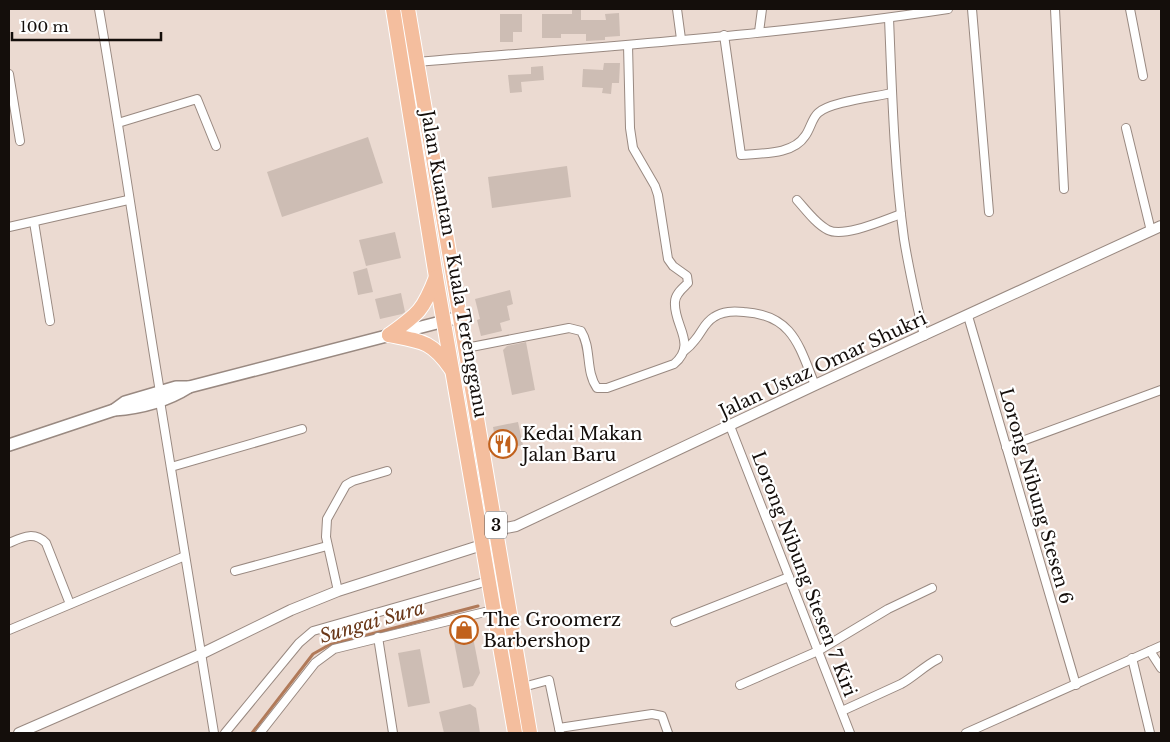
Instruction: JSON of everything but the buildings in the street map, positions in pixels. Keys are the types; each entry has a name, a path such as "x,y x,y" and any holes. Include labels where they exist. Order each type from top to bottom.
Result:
{"highway":[{"name":"Jalan Kuantan - Kuala Terengganu","path":"393,9 436,277 454,372 515,733"},
{"name":"Jalan Kuantan - Kuala Terengganu","path":"408,9 530,733"},
{"path":"389,335 418,313 428,299 436,277"},
{"path":"389,335 417,340 427,344 442,356 454,372"}],"main road":[{"path":"9,445 114,410 125,402 160,397 176,387 190,387 460,317"}],"street":[{"path":"99,9 214,733"},
{"path":"677,9 682,39"},
{"path":"759,32 762,9"},
{"path":"417,62 724,36 889,18 948,9"},
{"path":"972,9 989,212"},
{"path":"1055,9 1064,189"},
{"path":"1130,9 1143,76"},
{"path":"889,18 892,93 901,214 908,263 924,336"},
{"path":"724,36 741,155 786,149 798,145 806,136 817,113 832,106 892,93"},
{"path":"628,45 630,128 633,148 655,186 658,195 668,259 673,266 687,276 688,283 676,296 674,303 684,343 684,351"},
{"path":"9,74 20,141"},
{"path":"118,123 197,99 216,146"},
{"path":"1126,128 1151,231"},
{"path":"9,227 128,200"},
{"path":"797,200 821,225 835,232 860,228 901,214"},
{"path":"34,222 50,321"},
{"name":"Jalan Ustaz Omar Shukri","path":"496,530 516,526 815,385 1161,226"},
{"path":"466,348 569,328 581,331 586,339 592,380 597,388 607,388 674,364 696,339 703,326 712,318 720,313 729,311 745,312 768,316 781,324 796,339 815,385"},
{"name":"Lorong Nibung Stesen 6","path":"968,316 1076,684"},
{"path":"1006,447 1161,390"},
{"name":"Lorong Nibung Stesen 7 Kiri","path":"730,426 850,733"},
{"path":"171,467 302,429"},
{"path":"338,591 327,546 326,519 346,485 387,471"},
{"path":"9,543 29,535 41,538 46,543 70,604"},
{"path":"19,733 201,654 291,610 338,591 482,544"},
{"path":"235,571 327,546"},
{"path":"9,630 185,556"},
{"path":"675,622 789,577"},
{"path":"225,733 299,643 313,631 488,581"},
{"path":"740,685 818,651 888,609 932,588"},
{"path":"260,733 314,662 334,650 378,637 493,610"},
{"path":"378,637 393,733"},
{"path":"966,733 1161,646"},
{"path":"1150,651 1161,668"},
{"path":"1132,658 1150,733"},
{"path":"842,711 909,680 924,666 938,659"},
{"path":"523,687 549,680 560,730 652,714 662,716 668,733"}],"waterway":[{"name":"Sungai Sura","path":"252,733 313,654 329,645 478,606"}],"place":[{"name":"Kedai Makan Jalan Baru","path":"503,444"},
{"name":"The Groomerz Barbershop","path":"464,630"}]}
